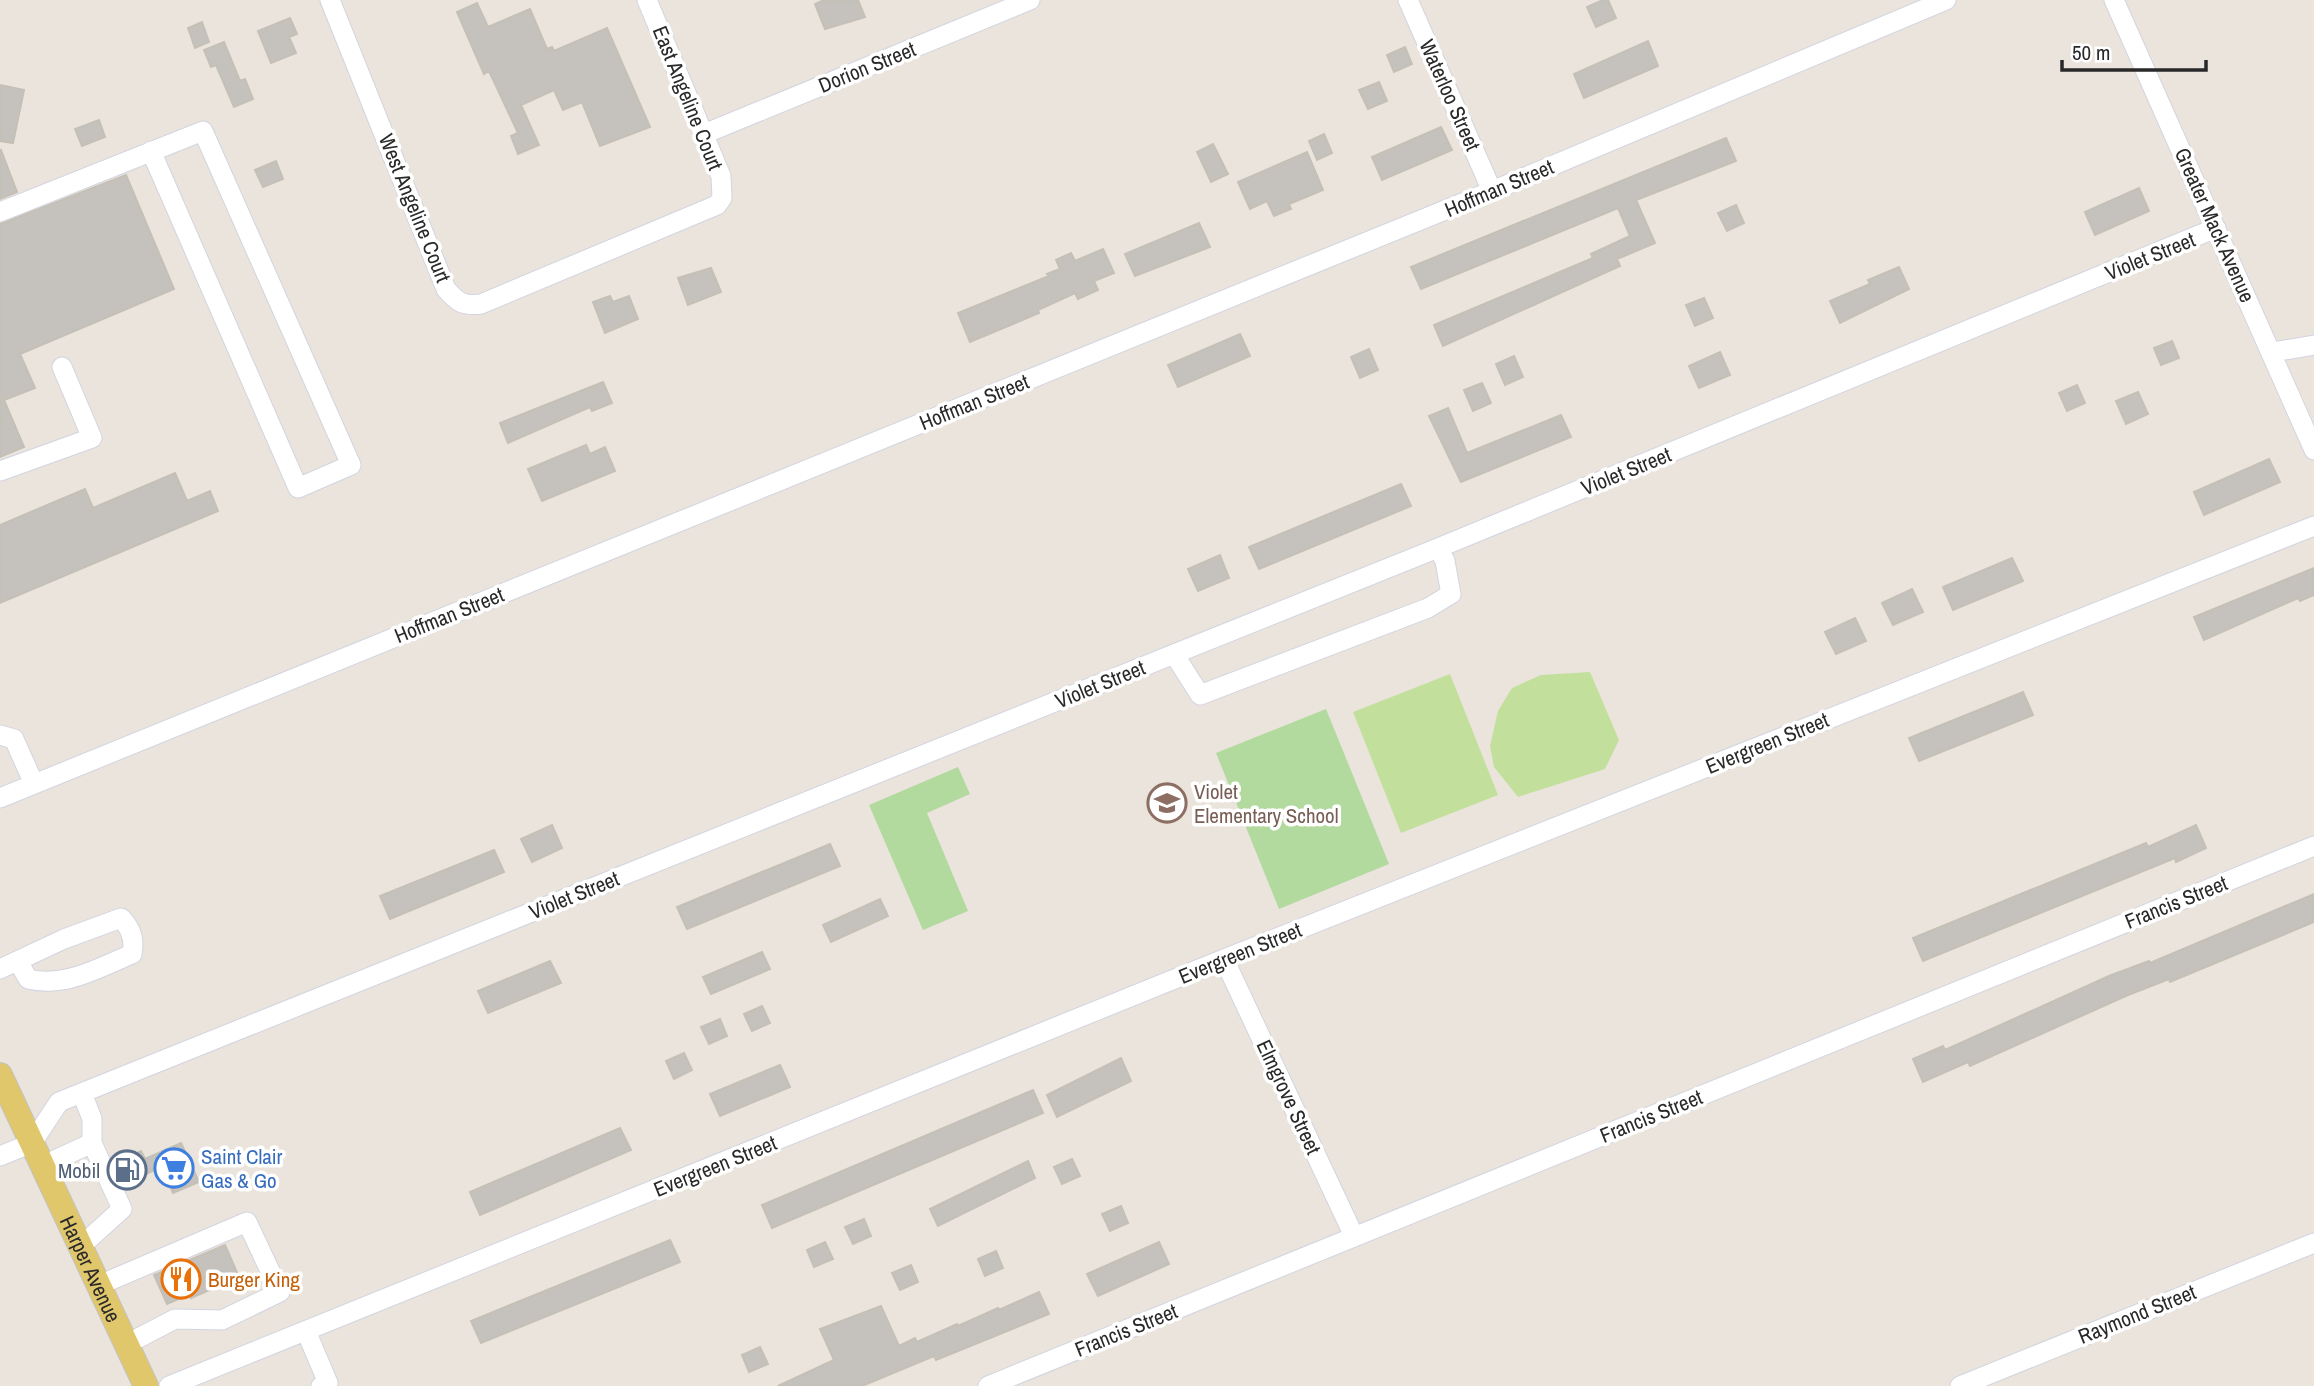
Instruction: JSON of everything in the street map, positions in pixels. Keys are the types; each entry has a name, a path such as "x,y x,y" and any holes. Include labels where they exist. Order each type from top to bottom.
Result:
{"main road":[{"name":"Harper Avenue","path":"0,1075 146,1386"}],"street":[{"name":"West Angeline Court","path":"330,0 446,289 457,303 481,304 717,205 722,198"},
{"name":"East Angeline Court","path":"647,0 721,176 722,198"},
{"name":"Dorion Street","path":"704,134 1030,0"},
{"name":"Waterloo Street","path":"1408,0 1492,191"},
{"name":"Hoffman Street","path":"0,798 1492,191 1946,0"},
{"name":"Greater Mack Avenue","path":"2114,0 2273,352 2314,450"},
{"path":"0,212 151,151 203,131 351,465 298,488 151,151"},
{"name":"Violet Street","path":"32,1143 59,1102 1438,548 2216,228"},
{"path":"2273,352 2314,345"},
{"path":"0,471 92,438 62,367"},
{"name":"Evergreen Street","path":"169,1386 1224,958 2314,526"},
{"path":"1174,654 1200,695 1428,608 1451,594 1445,561 1438,548"},
{"path":"0,735 14,739 34,784"},
{"name":"Francis Street","path":"988,1386 2314,846"},
{"path":"121,918 134,943 132,954 73,979 46,984 28,979 9,965 64,939 121,918"},
{"name":"Elmgrove Street","path":"1224,958 1354,1236"},
{"path":"79,1247 122,1209 92,1143 92,1119 82,1093"},
{"path":"0,1156 32,1143"},
{"path":"42,1166 92,1143"},
{"path":"97,1286 247,1222 280,1292 222,1320 176,1319 125,1345"},
{"name":"Raymond Street","path":"1960,1386 2314,1242"},
{"path":"306,1331 326,1385"}],"green space":[{"path":"1590,672 1619,740 1605,769 1518,797 1494,767 1490,746 1498,711 1512,688 1541,675"},
{"path":"1450,674 1498,795 1401,833 1353,712"},
{"path":"1326,709 1389,864 1279,909 1216,753"},
{"path":"958,767 970,794 927,813 968,911 923,930 869,805"}],"building":[{"path":"824,0 858,0 865,17 825,29 815,4"},
{"path":"1608,0 1616,18 1596,27 1587,7"},
{"path":"477,3 488,27 530,9 547,49 552,47 554,51 607,28 650,127 600,146 582,102 563,110 554,90 521,105 539,145 518,154 511,136 518,133 489,71 484,74 457,12"},
{"path":"290,18 297,34 289,37 296,53 271,63 258,31"},
{"path":"202,22 209,42 195,48 188,28"},
{"path":"1648,41 1658,66 1584,98 1574,74"},
{"path":"224,42 240,81 245,79 253,99 234,107 216,65 211,67 204,50"},
{"path":"1405,47 1412,64 1394,72 1387,55"},
{"path":"1379,82 1387,101 1368,109 1359,90"},
{"path":"0,85 24,90 13,143 0,141"},
{"path":"99,120 105,137 82,146 75,129"},
{"path":"1441,127 1452,150 1382,180 1372,157"},
{"path":"1324,134 1332,153 1317,160 1309,141"},
{"path":"1726,138 1736,161 1636,200 1655,243 1617,259 1620,266 1443,346 1434,325 1593,258 1591,254 1630,236 1618,208 1421,289 1411,267"},
{"path":"1213,144 1228,174 1211,182 1197,152"},
{"path":"0,151 17,192 0,199"},
{"path":"1307,152 1323,190 1289,204 1291,209 1274,216 1267,201 1250,209 1238,182"},
{"path":"276,161 283,179 263,187 255,170"},
{"path":"126,175 174,289 20,354 35,388 4,400 24,447 0,457 0,224"},
{"path":"2139,188 2149,211 2095,235 2085,212"},
{"path":"1736,205 1744,223 1727,231 1718,213"},
{"path":"1199,223 1210,247 1135,276 1125,254"},
{"path":"1103,249 1114,273 1094,281 1098,290 1078,299 1075,293 1038,310 1039,313 970,342 958,313 1049,276 1047,274 1060,269 1056,260 1071,253 1075,261"},
{"path":"1899,267 1909,289 1840,323 1830,301 1870,284 1868,280"},
{"path":"711,268 721,292 688,305 678,278"},
{"path":"610,296 613,302 629,296 638,319 605,333 593,302"},
{"path":"1704,298 1713,318 1695,326 1686,305"},
{"path":"1240,334 1250,356 1178,387 1168,365"},
{"path":"2172,341 2179,358 2161,365 2154,348"},
{"path":"1369,349 1378,370 1360,378 1351,357"},
{"path":"1720,352 1730,375 1699,388 1689,366"},
{"path":"1514,356 1523,377 1505,385 1496,364"},
{"path":"603,382 612,403 592,411 590,407 508,443 500,423"},
{"path":"1482,383 1491,403 1473,411 1464,390"},
{"path":"2077,385 2085,403 2067,411 2059,393"},
{"path":"2138,392 2148,414 2126,424 2116,401"},
{"path":"1448,408 1467,453 1561,415 1571,437 1461,482 1429,416"},
{"path":"586,445 590,454 605,447 615,471 542,501 528,469"},
{"path":"2269,459 2280,482 2204,515 2194,492"},
{"path":"175,473 187,501 210,491 218,511 0,603 0,525 85,489 93,508"},
{"path":"1401,484 1411,506 1259,569 1249,547"},
{"path":"1220,555 1229,578 1198,591 1188,569"},
{"path":"2012,558 2023,581 1953,610 1943,587"},
{"path":"2314,568 2314,595 2300,601 2298,598 2204,640 2194,617"},
{"path":"1912,589 1923,612 1893,625 1882,603"},
{"path":"1855,618 1866,641 1836,654 1825,632"},
{"path":"2023,692 2033,715 1919,761 1909,738"},
{"path":"552,825 562,848 532,862 521,839"},
{"path":"2196,825 2206,848 2176,862 2175,858 1923,961 1913,938 2146,843 2148,847"},
{"path":"830,844 840,866 687,929 677,907"},
{"path":"494,850 504,872 390,919 380,896"},
{"path":"2314,894 2314,922 2170,982 2169,979 2128,995 1970,1066 1968,1062 1923,1082 1913,1059 1943,1046 1945,1050 2109,976 2149,961 2150,963"},
{"path":"880,899 888,916 831,942 823,925"},
{"path":"762,952 770,969 711,994 703,977"},
{"path":"550,961 561,983 488,1013 478,991"},
{"path":"762,1006 770,1023 752,1031 744,1014"},
{"path":"720,1019 727,1036 709,1044 701,1027"},
{"path":"684,1053 692,1070 674,1079 666,1061"},
{"path":"1121,1058 1131,1081 1057,1117 1047,1095"},
{"path":"780,1065 790,1087 720,1116 710,1094"},
{"path":"1033,1090 1043,1113 772,1228 762,1205"},
{"path":"620,1128 631,1150 480,1215 470,1192"},
{"path":"181,1143 199,1182 173,1193 162,1166 125,1185 115,1164 141,1151 145,1159"},
{"path":"1072,1159 1080,1176 1062,1184 1054,1167"},
{"path":"1028,1161 1035,1178 938,1226 930,1209"},
{"path":"1121,1206 1128,1223 1110,1231 1102,1214"},
{"path":"864,1219 871,1236 853,1244 845,1227"},
{"path":"670,1240 680,1262 481,1343 471,1321"},
{"path":"825,1242 833,1259 814,1267 807,1250"},
{"path":"1159,1242 1169,1264 1098,1296 1087,1274"},
{"path":"225,1245 239,1277 191,1298 190,1294 167,1304 154,1275"},
{"path":"996,1251 1003,1268 985,1276 978,1259"},
{"path":"911,1265 918,1282 900,1290 892,1273"},
{"path":"1039,1292 1049,1314 936,1360 934,1356 862,1386 778,1386 834,1360 820,1329 881,1306 899,1346 915,1338 917,1342"},
{"path":"760,1347 768,1364 749,1372 742,1355"}],"place":[{"name":"Violet Elementary School","path":"1167,803"},
{"name":"Saint Clair Gas & Go","path":"174,1168"},
{"name":"Mobil","path":"127,1170"},
{"name":"Burger King","path":"181,1279"}]}
